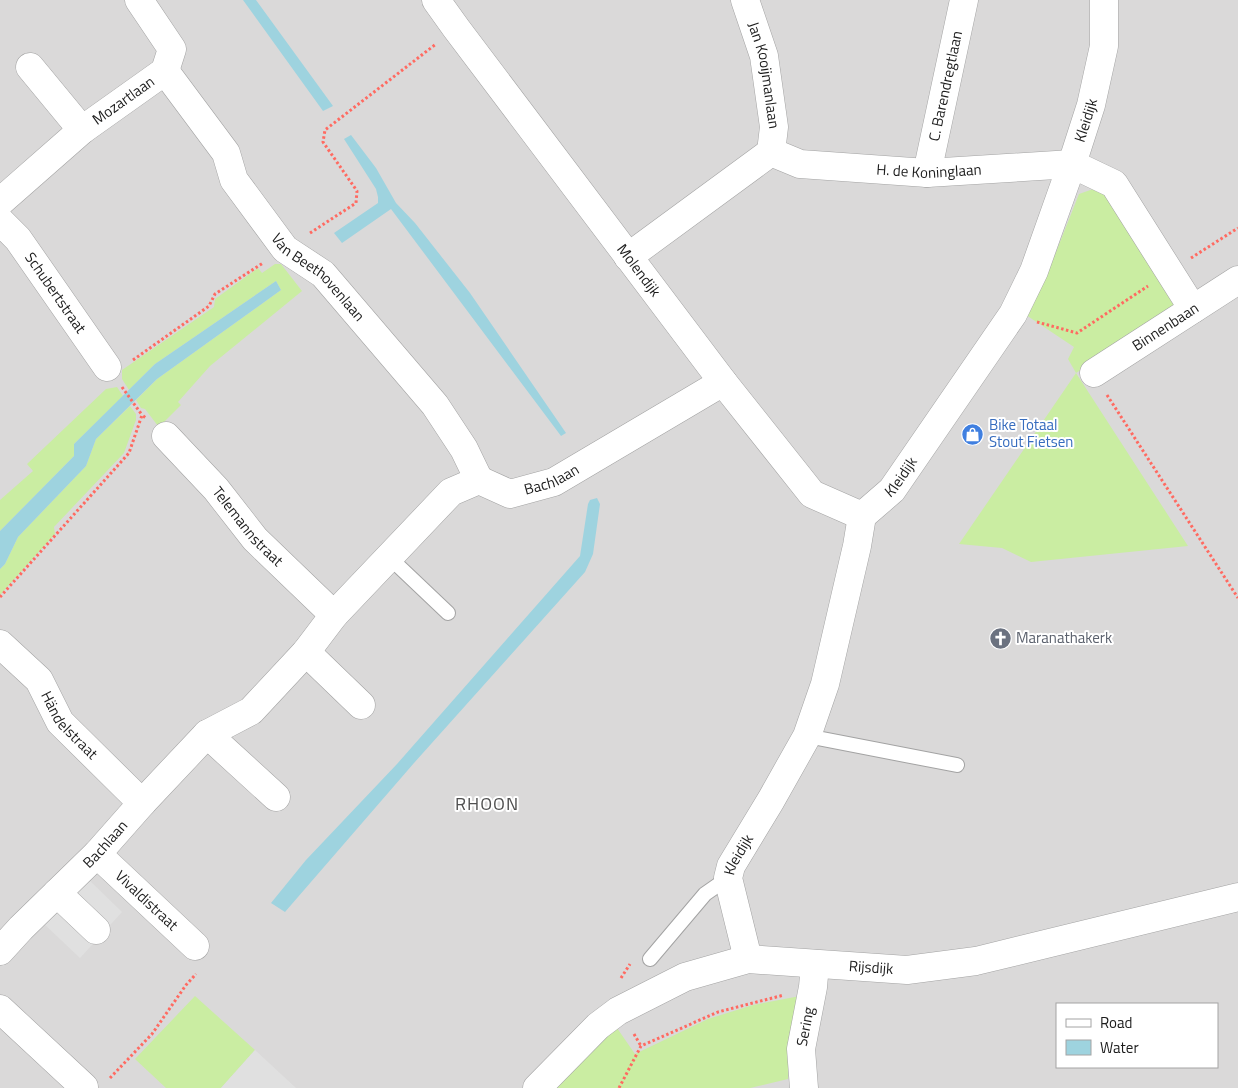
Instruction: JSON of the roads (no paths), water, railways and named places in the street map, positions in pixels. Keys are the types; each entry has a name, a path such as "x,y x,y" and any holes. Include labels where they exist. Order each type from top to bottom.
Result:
{"street":[{"path":"139,0 172,49 165,71"},
{"name":"Molendijk","path":"436,0 628,257 812,494 862,516"},
{"name":"Jan Kooijmanlaan","path":"745,0 764,56 774,127 771,152"},
{"name":"C. Barendregtlaan","path":"927,173 964,0"},
{"name":"Kleidijk","path":"748,959 728,878 732,866 807,736 825,684 857,546 862,516 892,490 1013,314 1034,271 1091,105 1104,46 1104,0"},
{"name":"Mozartlaan","path":"30,67 82,130"},
{"name":"Mozartlaan","path":"0,202 82,130 165,71"},
{"name":"Van Beethovenlaan","path":"165,71 226,153 234,180 286,249 323,274 435,405 464,449 479,480"},
{"path":"628,257 771,152"},
{"name":"H. de Koninglaan","path":"771,152 800,164 927,173 1072,164 1114,184 1193,308"},
{"name":"Schubertstraat","path":"0,221 18,239 119,372"},
{"name":"Binnenbaan","path":"1094,373 1238,280"},
{"name":"Bachlaan","path":"0,950 97,854 207,734 251,711 306,652 334,615 451,492 479,480 510,494 554,482 724,382"},
{"name":"Telemannstraat","path":"166,436 216,489 255,539 334,615"},
{"name":"Händelstraat","path":"0,644 39,680 60,722 142,803"},
{"path":"306,652 361,705"},
{"path":"207,734 276,797"},
{"name":"Vivaldistraat","path":"97,854 195,946"},
{"path":"56,893 96,930"},
{"name":"Rijsdijk","path":"537,1088 598,1026 618,1011 685,977 748,959 814,976 907,970 976,961 1238,897"},
{"name":"Sering","path":"804,1088 801,1050 814,976"},
{"path":"0,1009 96,1084"}],"lane":[{"path":"389,557 448,613"},
{"path":"807,736 957,765"},
{"path":"650,959 705,894 728,878"}],"water":[{"path":"243,0 256,0 333,106 323,111"},
{"path":"351,135 376,168 396,203 415,223 470,293 566,433 561,436 391,209 342,243 334,233 378,203 376,189 344,139"},
{"path":"276,281 281,290 157,379 96,439 86,466 18,537 5,564 0,569 0,531 74,456 74,444 155,364"},
{"path":"597,498 600,504 593,554 585,572 414,763 285,912 271,903 306,860 397,764 580,556 588,504 590,500"}],"place":[{"name":"Bike Totaal Stout Fietsen","path":"973,434"},
{"name":"Maranathakerk","path":"1000,638"}],"district":[{"name":"RHOON","path":"487,804"}]}
